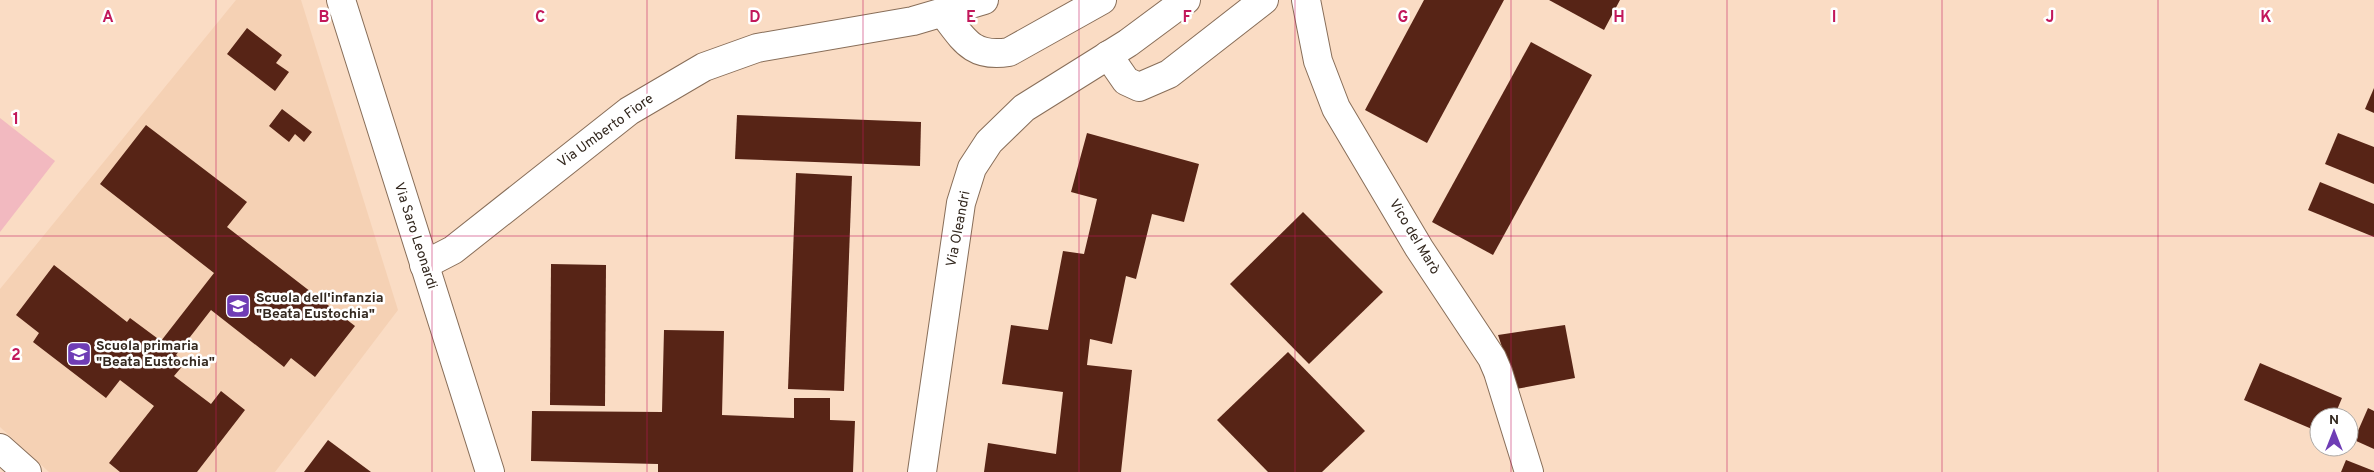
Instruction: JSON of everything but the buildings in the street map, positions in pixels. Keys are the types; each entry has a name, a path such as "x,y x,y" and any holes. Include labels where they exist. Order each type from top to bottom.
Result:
{"street":[{"name":"Via Saro Leonardi","path":"341,0 490,472"},
{"name":"Via Umberto Fiore","path":"424,265 452,250 629,111 704,67 757,48 913,21 984,0"},
{"path":"943,13 976,51 993,55 1016,49 1102,0"},
{"name":"Via Oleandri","path":"922,472 961,203 972,168 989,142 1024,108 1128,43 1186,0"},
{"path":"1108,56 1126,81 1139,87 1154,82 1169,74 1264,0"},
{"name":"Vico del Marò","path":"1306,0 1318,62 1336,108 1419,248 1492,358 1498,372 1528,472"},
{"path":"0,448 27,472"}],"shaded area":[{"path":"236,0 301,0 398,310 275,472 49,472 0,427 0,289"},
{"path":"0,118 55,161 0,232"}],"place":[{"name":"Scuola dell'infanzia \"Beata Eustochia\"","path":"238,306"},
{"name":"Scuola primaria \"Beata Eustochia\"","path":"79,354"}]}
